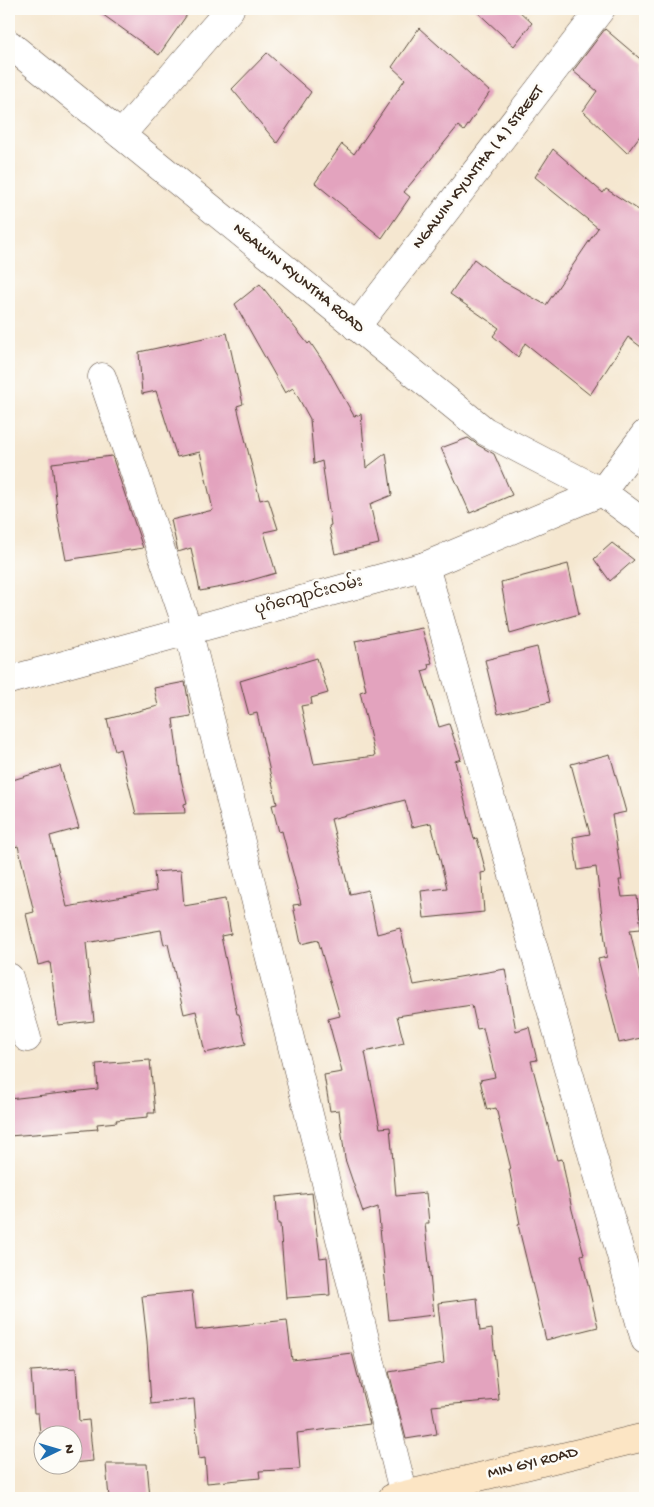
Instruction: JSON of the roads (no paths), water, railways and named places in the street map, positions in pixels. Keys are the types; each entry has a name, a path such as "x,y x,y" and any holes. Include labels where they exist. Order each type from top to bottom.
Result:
{"main road":[{"name":"MIN GYI ROAD","path":"398,1497 645,1437"}],"street":[{"path":"121,135 230,9"},
{"name":"NGAWIN KYUNTHA ( 4 ) STREET","path":"356,327 601,9"},
{"name":"NGAWIN KYUNTHA ROAD","path":"9,44 485,431 602,492 645,524"},
{"path":"102,377 188,630 398,1497"},
{"path":"602,492 645,434"},
{"name":"ပုဂံကျောင်းလမ်း","path":"9,680 425,566 602,492"},
{"path":"425,566 645,1340"},
{"path":"9,977 27,1038"}]}
